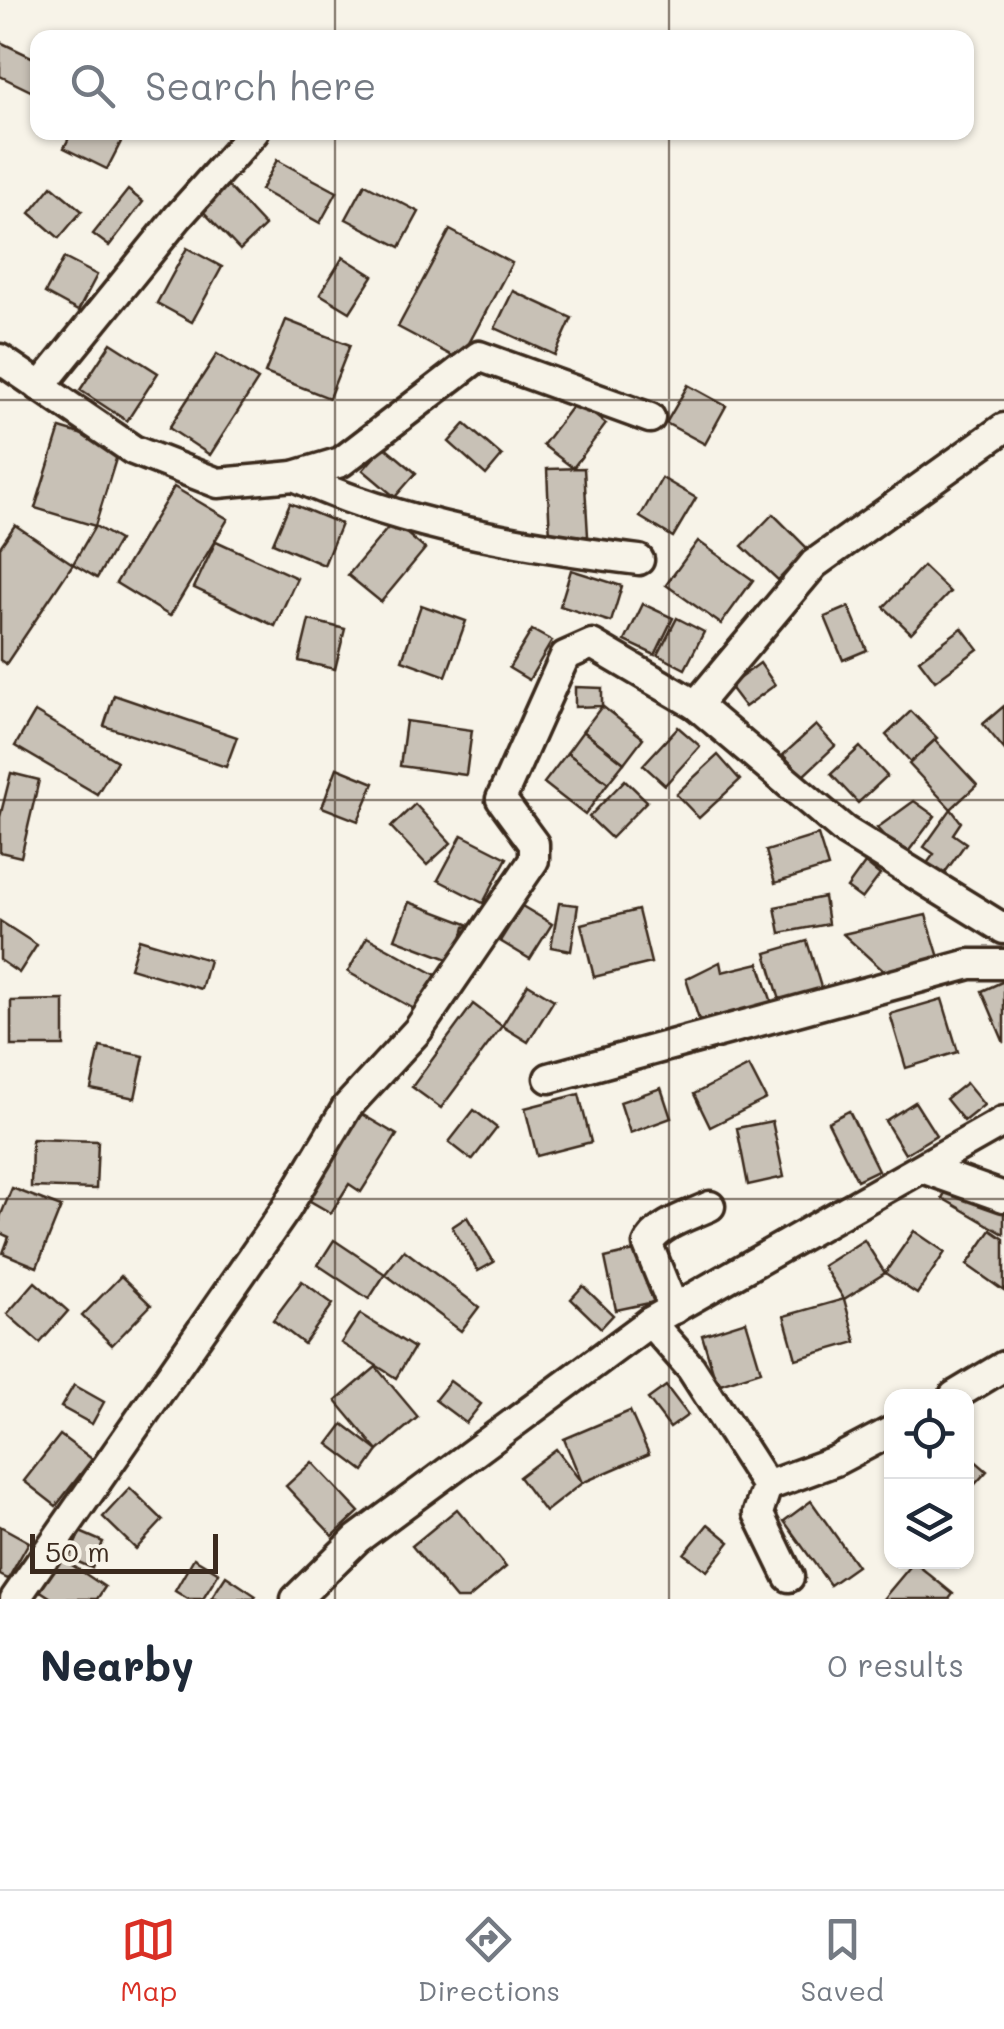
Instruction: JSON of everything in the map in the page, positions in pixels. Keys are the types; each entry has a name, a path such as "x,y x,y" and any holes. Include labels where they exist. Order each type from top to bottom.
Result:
{"street":[{"path":"40,387 178,217 247,140"},
{"path":"0,360 133,450 218,483 294,476 341,462 478,356 650,418"},
{"path":"696,705 814,564 1004,428"},
{"path":"294,476 332,494 409,520 527,546 639,560"},
{"path":"15,1599 286,1209 346,1107 418,1030 534,860 534,844 501,800 565,656 592,644 696,705 844,831 1004,929"},
{"path":"549,1078 970,964 1004,964"},
{"path":"296,1599 357,1539 662,1316 1004,1121"},
{"path":"925,1168 1004,1197"},
{"path":"710,1206 657,1232 649,1240 662,1316 767,1486"},
{"path":"966,1389 1004,1366"},
{"path":"767,1486 835,1461 884,1436"},
{"path":"767,1486 758,1513 789,1578"}],"building":[{"path":"0,42 30,56 30,91 0,76"},
{"path":"68,140 122,140 107,169 64,148"},
{"path":"277,160 337,192 320,223 261,190"},
{"path":"225,183 265,226 240,250 199,207"},
{"path":"365,184 419,212 400,247 346,219"},
{"path":"52,186 82,211 59,238 30,213"},
{"path":"128,190 143,202 109,246 93,234"},
{"path":"450,230 512,263 460,360 398,327"},
{"path":"187,248 222,267 192,322 157,303"},
{"path":"343,257 373,276 350,312 320,294"},
{"path":"64,258 97,275 78,311 45,293"},
{"path":"513,291 572,318 555,355 495,328"},
{"path":"286,320 350,345 329,398 265,373"},
{"path":"111,343 158,373 127,421 80,390"},
{"path":"217,354 258,380 210,455 169,428"},
{"path":"688,385 726,406 705,444 666,423"},
{"path":"576,401 606,424 573,468 543,445"},
{"path":"465,424 502,456 486,475 449,442"},
{"path":"60,428 120,446 95,526 35,508"},
{"path":"384,446 416,473 395,497 363,470"},
{"path":"584,468 588,536 550,537 547,469"},
{"path":"662,478 696,498 673,537 640,517"},
{"path":"174,487 228,519 170,616 116,583"},
{"path":"290,503 341,524 324,565 273,543"},
{"path":"773,514 808,549 778,580 742,546"},
{"path":"393,522 425,549 381,602 348,575"},
{"path":"15,525 73,564 6,664 0,660 0,547"},
{"path":"95,526 119,540 97,578 73,564"},
{"path":"216,541 297,578 275,626 194,588"},
{"path":"698,541 753,580 721,624 666,585"},
{"path":"923,566 950,592 911,633 884,607"},
{"path":"571,570 622,586 611,622 560,606"},
{"path":"643,604 673,618 655,655 625,641"},
{"path":"421,605 466,621 446,676 402,660"},
{"path":"849,607 867,650 843,660 825,617"},
{"path":"677,618 704,632 685,669 658,655"},
{"path":"309,620 345,629 335,669 299,661"},
{"path":"962,628 978,649 935,681 919,660"},
{"path":"532,630 552,641 529,680 509,668"},
{"path":"760,663 775,685 745,707 729,686"},
{"path":"575,687 602,688 602,706 575,707"},
{"path":"114,695 237,737 226,767 104,726"},
{"path":"602,706 643,738 624,763 583,731"},
{"path":"1004,706 1004,749 983,724"},
{"path":"911,711 937,738 911,762 886,735"},
{"path":"35,712 117,761 97,794 15,746"},
{"path":"406,721 472,730 466,775 400,766"},
{"path":"816,725 835,746 803,776 783,755"},
{"path":"678,727 700,746 665,785 643,765"},
{"path":"583,731 624,763 608,783 567,753"},
{"path":"935,740 977,785 951,809 909,764"},
{"path":"860,747 887,776 858,803 831,774"},
{"path":"567,753 608,783 585,815 544,783"},
{"path":"718,755 740,780 699,818 676,794"},
{"path":"337,768 374,783 358,821 322,807"},
{"path":"11,773 39,780 21,857 0,852 0,817"},
{"path":"625,780 647,801 611,838 589,817"},
{"path":"914,801 935,816 902,860 879,845 886,838 877,828"},
{"path":"415,804 451,843 427,865 391,827"},
{"path":"951,809 961,822 953,834 966,843 941,878 925,866 934,854 924,847"},
{"path":"462,835 507,858 483,903 438,880"},
{"path":"818,835 828,867 775,883 766,851"},
{"path":"865,863 880,875 862,899 847,888"},
{"path":"824,897 828,924 780,933 775,907"},
{"path":"409,902 470,925 465,927 456,962 395,939"},
{"path":"559,903 578,905 571,951 551,947"},
{"path":"522,906 552,924 530,959 500,941"},
{"path":"638,910 651,963 594,977 581,924"},
{"path":"926,915 940,961 888,975 843,934"},
{"path":"0,921 37,945 19,973 0,960"},
{"path":"367,937 436,975 416,1010 348,972"},
{"path":"139,939 209,960 201,989 130,968"},
{"path":"807,941 823,994 782,1007 766,953"},
{"path":"720,962 722,972 759,963 773,1006 701,1026 686,979"},
{"path":"1004,981 1004,1043 982,991"},
{"path":"528,984 554,1000 528,1042 502,1026"},
{"path":"942,999 958,1052 906,1068 890,1014"},
{"path":"64,1000 64,1046 11,1046 11,1001"},
{"path":"473,1004 502,1026 441,1108 412,1087"},
{"path":"100,1047 144,1056 135,1098 91,1089"},
{"path":"749,1066 766,1099 710,1127 694,1094"},
{"path":"966,1083 984,1105 964,1121 946,1099"},
{"path":"661,1088 671,1118 630,1133 620,1102"},
{"path":"579,1094 591,1142 537,1156 525,1108"},
{"path":"915,1102 936,1135 905,1154 885,1121"},
{"path":"474,1110 497,1128 472,1160 449,1142"},
{"path":"849,1111 878,1170 857,1180 828,1122"},
{"path":"358,1112 397,1135 361,1192 349,1184 331,1213 305,1198"},
{"path":"772,1121 784,1177 748,1185 737,1128"},
{"path":"32,1139 98,1141 96,1189 31,1187"},
{"path":"952,1181 1004,1211 1004,1234 942,1198"},
{"path":"12,1188 61,1207 37,1267 3,1253 9,1237 0,1233 0,1217"},
{"path":"467,1217 494,1262 478,1271 452,1227"},
{"path":"991,1230 1004,1239 1004,1291 967,1265"},
{"path":"914,1231 945,1252 917,1294 885,1273"},
{"path":"334,1240 385,1274 369,1299 318,1265"},
{"path":"864,1240 885,1273 844,1299 823,1266"},
{"path":"643,1249 654,1302 616,1310 605,1258"},
{"path":"404,1250 479,1307 461,1331 385,1274"},
{"path":"121,1276 151,1305 112,1345 82,1316"},
{"path":"302,1281 333,1304 304,1344 273,1320"},
{"path":"35,1282 68,1311 40,1343 7,1314"},
{"path":"583,1286 613,1315 601,1328 571,1299"},
{"path":"844,1299 856,1342 796,1359 784,1316"},
{"path":"360,1314 414,1348 396,1378 341,1343"},
{"path":"746,1321 761,1371 717,1385 702,1335"},
{"path":"376,1367 418,1417 378,1451 336,1401"},
{"path":"450,1381 481,1404 466,1423 435,1400"},
{"path":"74,1385 104,1402 92,1424 61,1407"},
{"path":"666,1386 688,1415 670,1428 648,1399"},
{"path":"630,1411 649,1454 582,1483 564,1439"},
{"path":"343,1424 378,1451 364,1471 328,1444"},
{"path":"60,1435 92,1459 56,1506 24,1481"},
{"path":"556,1449 582,1483 545,1512 519,1477"},
{"path":"974,1460 987,1471 974,1485"},
{"path":"312,1462 359,1512 333,1536 286,1486"},
{"path":"130,1488 163,1520 136,1549 103,1517"},
{"path":"811,1501 857,1566 830,1585 784,1521"},
{"path":"457,1509 506,1567 468,1599 456,1599 412,1546"},
{"path":"708,1524 730,1542 707,1571 684,1554"},
{"path":"0,1526 29,1542 8,1579 0,1575"},
{"path":"80,1532 103,1542 92,1568 69,1558"},
{"path":"57,1555 105,1587 97,1599 53,1599 36,1588"},
{"path":"194,1558 219,1573 203,1599 188,1599 175,1591"},
{"path":"908,1569 923,1569 953,1594 949,1599 883,1599"},
{"path":"226,1576 256,1596 254,1599 211,1599"}]}
